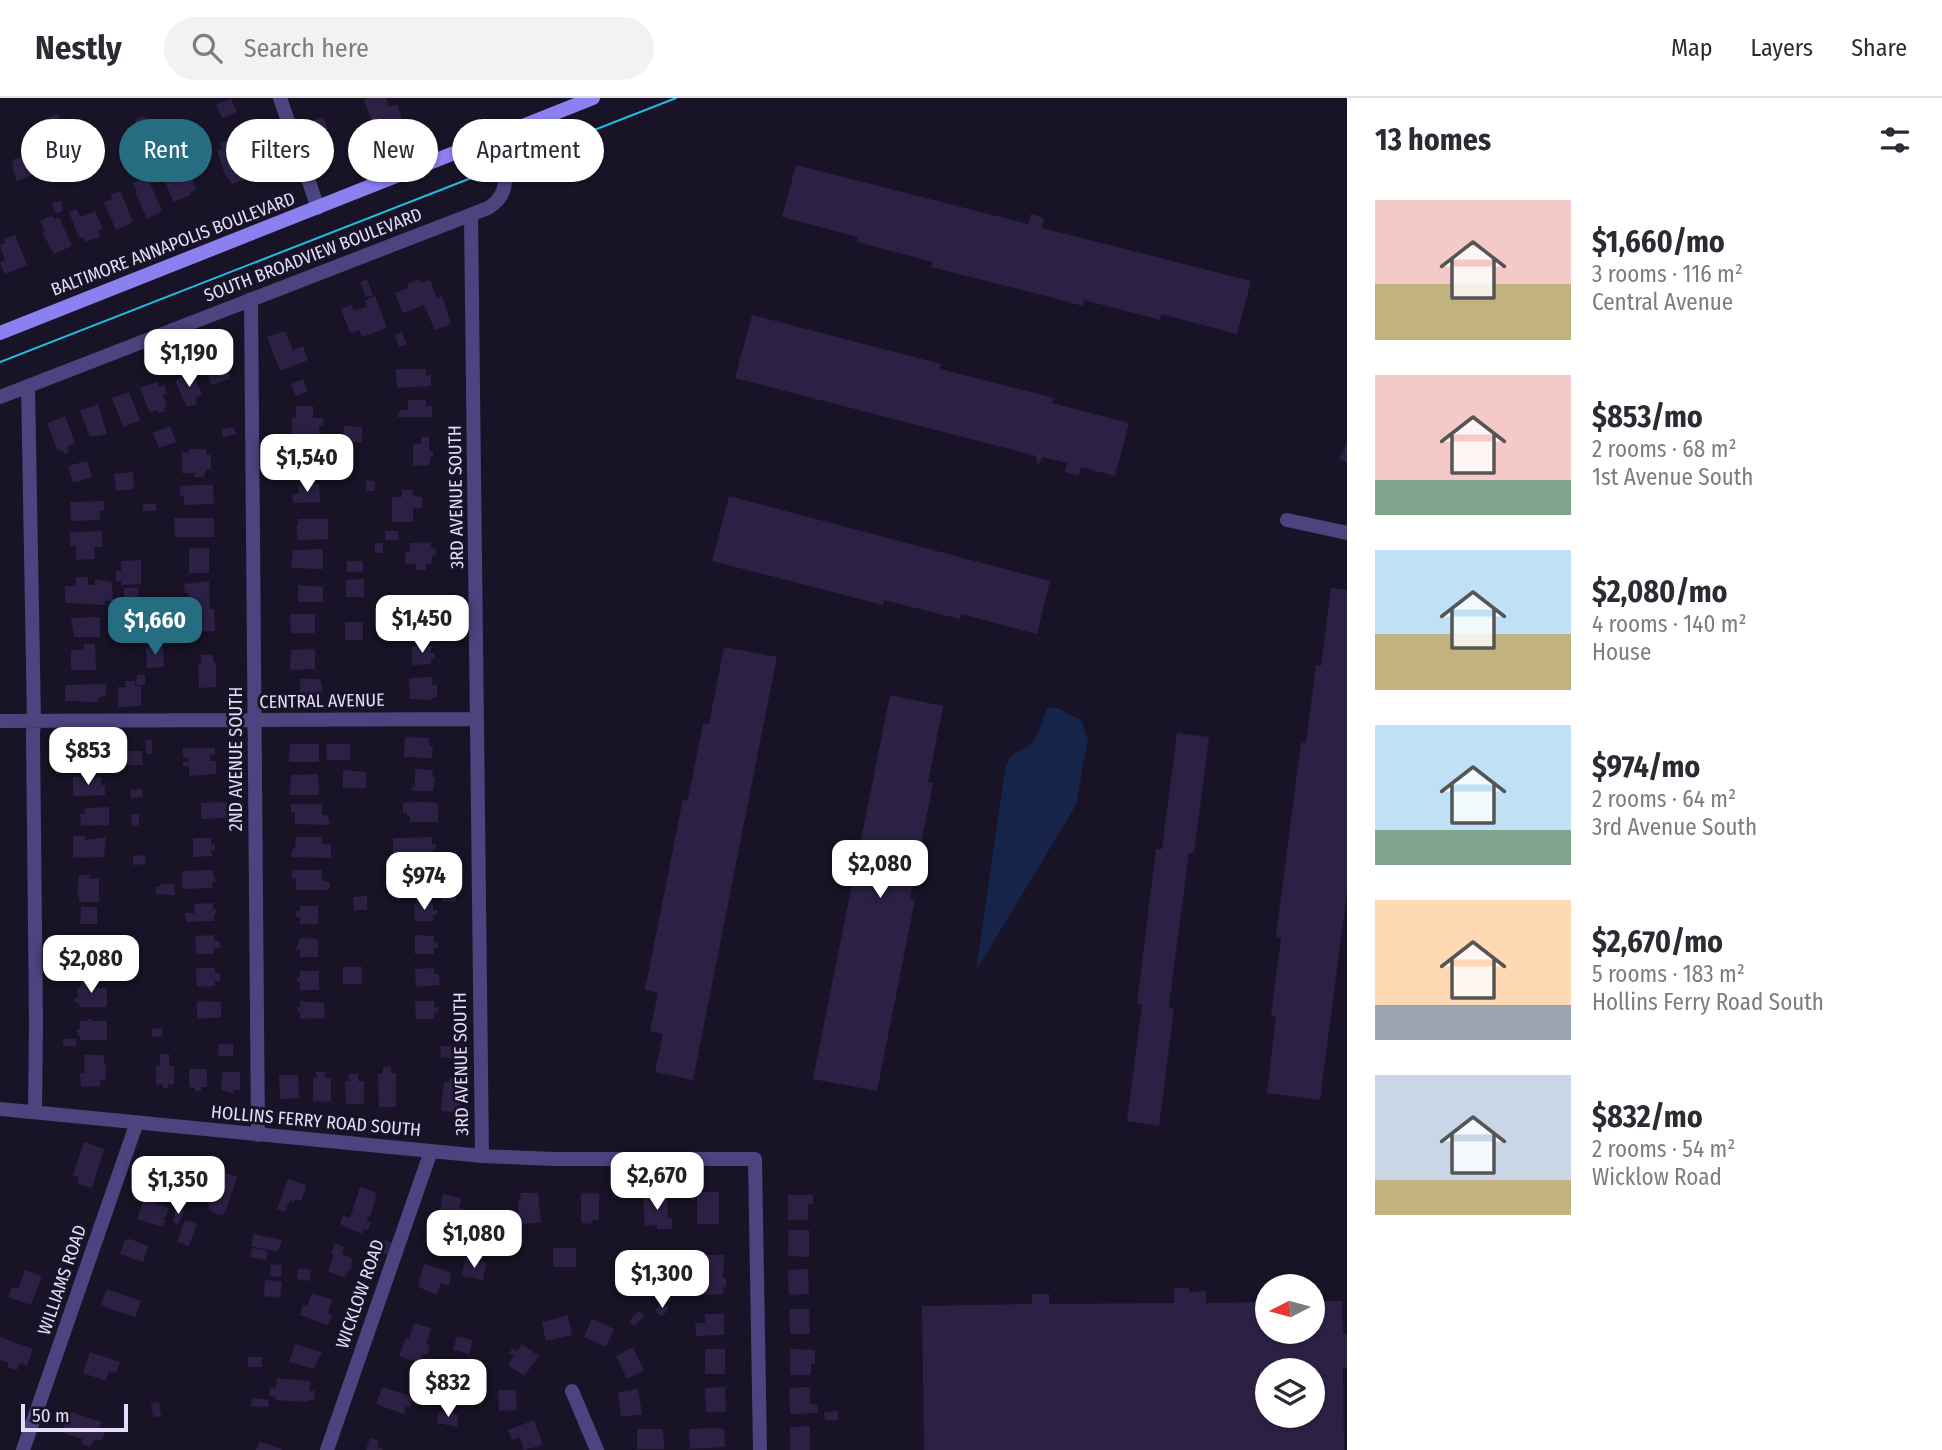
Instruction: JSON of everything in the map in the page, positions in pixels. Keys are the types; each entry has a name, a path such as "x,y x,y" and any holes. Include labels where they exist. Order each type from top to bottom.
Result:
{"main road":[{"name":"BALTIMORE ANNAPOLIS BOULEVARD","path":"533,119 561,105 593,98"},
{"name":"BALTIMORE ANNAPOLIS BOULEVARD","path":"0,333 452,155"}],"street":[{"path":"281,98 318,208"},
{"name":"SOUTH BROADVIEW BOULEVARD","path":"0,397 471,215 498,202 505,182"},
{"name":"3RD AVENUE SOUTH","path":"471,215 482,1156"},
{"name":"2ND AVENUE SOUTH","path":"251,299 258,1135"},
{"path":"29,386 34,721 35,1112"},
{"path":"1287,520 1347,533"},
{"name":"CENTRAL AVENUE","path":"0,721 477,719"},
{"name":"HOLLINS FERRY ROAD SOUTH","path":"0,1109 482,1156 554,1159 755,1159 760,1450"},
{"name":"WILLIAMS ROAD","path":"23,1450 137,1122"},
{"name":"WICKLOW ROAD","path":"327,1450 430,1151"},
{"path":"572,1391 597,1450"}],"water":[{"path":"1047,708 1058,708 1081,720 1088,739 1076,805 976,971 1005,769 1013,755 1029,745 1035,737"}],"building":[{"path":"386,98 389,107 397,104 402,119 371,119 364,100"},
{"path":"231,99 237,112 222,118 216,105"},
{"path":"58,114 60,119 44,119"},
{"path":"226,141 226,175 217,150 222,149 220,143"},
{"path":"21,157 21,179 17,181 12,166 12,160"},
{"path":"796,165 1028,224 1031,214 1044,218 1042,228 1251,281 1237,334 1161,314 1160,320 1084,300 1083,306 931,267 933,262 857,242 858,237 782,217"},
{"path":"149,182 162,211 147,219 133,183"},
{"path":"166,182 193,182 196,190 190,192 191,195 173,202"},
{"path":"120,191 133,222 116,230 104,202"},
{"path":"61,200 63,211 56,214 52,204"},
{"path":"76,209 81,217 95,211 103,229 98,231 100,236 85,242 83,237 79,238 69,212"},
{"path":"52,216 54,219 59,217 72,246 54,254 42,233 45,232 40,221"},
{"path":"15,235 27,265 5,274 0,262 5,260 0,245 5,243 4,239"},
{"path":"367,279 373,295 366,297 360,282"},
{"path":"419,279 420,283 430,280 437,298 442,296 451,324 435,330 424,305 403,313 395,293 408,288 407,284"},
{"path":"375,296 387,328 362,337 359,330 350,333 341,309 351,305 354,311 367,306 365,300"},
{"path":"752,315 941,364 940,369 1054,398 1052,403 1129,423 1115,476 1081,467 1079,476 1065,472 1067,463 1043,457 1039,464 1036,456 735,378"},
{"path":"285,331 293,350 303,346 308,360 280,371 267,337"},
{"path":"402,332 407,344 399,347 395,335"},
{"path":"217,361 218,364 224,361 231,378 212,385 205,369"},
{"path":"396,369 426,369 426,376 431,375 431,386 397,388"},
{"path":"186,373 187,376 193,373 202,395 195,398 197,404 187,407 175,381"},
{"path":"303,379 308,391 296,396 291,384"},
{"path":"157,382 159,387 164,385 167,393 163,395 167,406 165,411 150,413 140,388"},
{"path":"129,392 140,420 123,427 112,398"},
{"path":"408,400 426,400 426,406 432,406 432,417 397,417 400,410 408,410"},
{"path":"98,404 107,434 90,437 80,411"},
{"path":"296,406 313,406 313,418 323,418 323,426 319,426 319,436 292,436 292,418 296,418"},
{"path":"65,416 75,443 68,446 69,452 64,454 63,451 57,450 47,423"},
{"path":"170,426 176,442 159,448 153,433"},
{"path":"344,426 362,427 362,442 344,442"},
{"path":"234,427 236,434 223,437 221,429"},
{"path":"421,437 429,437 429,451 433,451 433,457 430,457 430,465 413,466 413,444 421,444"},
{"path":"1347,443 1347,463 1339,458"},
{"path":"189,449 206,449 206,455 211,455 211,469 206,469 204,477 194,477 194,473 182,473 182,452 189,452"},
{"path":"297,453 306,453 306,458 313,458 313,477 297,477"},
{"path":"87,461 92,477 73,483 68,466"},
{"path":"133,472 134,489 116,491 114,474"},
{"path":"366,480 375,481 375,491 366,491"},
{"path":"319,484 320,502 293,503 293,494 299,494 298,485"},
{"path":"213,485 214,504 184,505 180,486"},
{"path":"402,490 413,490 413,496 422,497 422,508 413,508 413,522 392,522 392,497 402,497"},
{"path":"729,496 1050,581 1037,634 961,614 960,619 884,600 883,605 712,561"},
{"path":"104,501 100,520 71,521 70,502"},
{"path":"143,504 156,504 156,511 143,511"},
{"path":"174,518 214,518 214,537 175,537"},
{"path":"298,519 328,519 328,539 298,540"},
{"path":"102,531 102,547 94,547 95,559 76,560 76,546 70,546 70,532"},
{"path":"385,531 398,531 399,540 385,540"},
{"path":"431,542 436,555 433,555 431,564 426,564 426,570 416,570 416,564 405,564 405,554 410,552 410,543"},
{"path":"375,543 383,543 383,553 375,553"},
{"path":"189,548 209,548 209,573 189,573"},
{"path":"323,549 323,569 291,568 293,550"},
{"path":"141,560 141,584 121,585 121,581 116,581 116,571 121,571 121,561"},
{"path":"347,561 363,561 363,572 347,572"},
{"path":"76,577 88,577 88,585 95,585 95,579 112,582 113,601 105,601 105,605 65,603 65,586 76,586"},
{"path":"364,579 364,597 346,597 346,580"},
{"path":"209,581 210,609 214,609 215,631 170,633 172,609 190,608 189,593 185,593 184,584"},
{"path":"298,585 323,587 323,602 298,602"},
{"path":"124,588 138,588 138,598 124,598"},
{"path":"1331,588 1347,590 1347,892 1320,1100 1267,1093 1276,1016 1271,1015 1281,939 1276,936 1301,743 1306,743 1316,665 1321,666"},
{"path":"290,614 315,614 315,633 291,633"},
{"path":"401,614 437,614 437,633 409,633 409,628 401,628"},
{"path":"100,617 100,637 74,637 71,618"},
{"path":"345,622 363,622 363,640 345,640"},
{"path":"84,644 95,644 96,670 71,670 71,650 84,650"},
{"path":"163,646 164,667 147,668 146,647"},
{"path":"412,646 431,646 435,659 431,659 431,664 412,665"},
{"path":"724,647 777,657 693,1080 655,1072 663,1034 650,1031 658,993 645,990 683,799 688,800 703,723 709,724"},
{"path":"315,649 315,669 290,670 291,650"},
{"path":"201,655 213,655 213,663 216,663 216,687 199,688 198,663 202,663"},
{"path":"137,675 145,675 145,685 136,685"},
{"path":"432,677 432,685 437,685 437,697 431,700 410,699 409,678"},
{"path":"300,679 321,681 323,693 318,692 318,701 300,701"},
{"path":"125,681 135,681 135,686 141,686 141,706 118,707 118,687 126,687"},
{"path":"106,684 106,695 98,698 97,702 65,701 65,685"},
{"path":"890,695 943,706 928,782 933,783 932,789 910,899 915,900 877,1091 813,1079"},
{"path":"1177,733 1209,737 1194,853 1189,853 1169,1005 1169,1008 1174,1009 1159,1126 1127,1121 1142,1005 1137,1004 1156,849 1162,849"},
{"path":"405,737 429,738 429,745 433,748 432,758 404,757"},
{"path":"145,740 152,740 152,754 146,754"},
{"path":"290,744 319,744 319,762 289,762"},
{"path":"326,744 350,744 350,760 327,760"},
{"path":"74,747 98,747 97,764 74,763"},
{"path":"183,748 215,748 215,755 210,755 210,761 216,761 216,774 189,776 189,766 183,766 183,762 189,762 188,758 183,758"},
{"path":"125,751 142,751 143,765 125,765"},
{"path":"415,769 433,770 433,791 412,791 412,786 415,787"},
{"path":"343,770 366,772 366,788 343,788"},
{"path":"318,774 319,795 290,795 291,775"},
{"path":"73,777 101,777 101,785 105,785 105,795 73,796"},
{"path":"142,789 143,797 131,798 130,790"},
{"path":"227,802 228,818 201,819 201,803"},
{"path":"403,803 438,803 438,822 410,822 410,816 403,813"},
{"path":"291,804 322,804 322,815 327,815 330,822 327,825 295,824 295,812 291,812"},
{"path":"109,807 109,825 81,826 80,814 85,814 85,808"},
{"path":"131,814 139,814 139,825 132,826"},
{"path":"73,836 85,836 85,840 106,837 104,857 73,858"},
{"path":"296,837 322,837 322,844 331,844 331,858 291,857"},
{"path":"432,837 432,844 436,844 433,855 393,856 393,838"},
{"path":"193,838 211,838 211,844 215,843 215,850 211,850 212,856 193,857"},
{"path":"145,855 146,864 133,865 133,856"},
{"path":"212,870 216,882 212,882 213,888 182,889 182,871"},
{"path":"292,870 322,870 322,880 330,883 330,888 296,890 296,878 292,878"},
{"path":"414,870 433,870 433,877 436,877 437,882 433,883 433,888 415,889"},
{"path":"79,875 90,875 90,879 99,878 99,902 79,902"},
{"path":"160,884 174,884 175,895 156,894 156,887 160,887"},
{"path":"456,894 456,902 442,902 442,895"},
{"path":"367,896 367,910 354,910 353,897"},
{"path":"213,903 213,909 216,909 214,921 186,922 185,913 195,913 194,904"},
{"path":"414,903 433,903 433,910 437,910 437,915 433,915 434,921 415,921"},
{"path":"300,906 318,906 318,924 300,924 296,911 300,911"},
{"path":"81,907 97,907 97,924 80,924"},
{"path":"214,935 214,941 219,941 220,948 214,948 214,954 196,954 195,936"},
{"path":"415,935 434,936 438,948 434,948 434,954 415,954"},
{"path":"300,938 318,939 318,957 300,957 300,950 296,950"},
{"path":"103,940 103,963 80,963 80,941"},
{"path":"103,966 103,976 80,977 80,967"},
{"path":"343,967 362,967 362,984 343,984"},
{"path":"196,968 215,968 215,973 220,973 220,981 215,981 215,986 197,987"},
{"path":"434,968 434,974 439,974 440,985 416,987 415,969"},
{"path":"300,971 319,971 319,990 300,990 297,977 300,977"},
{"path":"81,979 96,979 96,988 107,988 107,1007 80,1007 78,1002 75,1002 75,997 78,998 77,988 81,988"},
{"path":"197,1001 221,1002 221,1017 197,1019"},
{"path":"300,1001 324,1003 325,1018 300,1019 297,1007 300,1007"},
{"path":"415,1001 434,1001 434,1008 438,1007 438,1012 434,1013 435,1019 416,1019"},
{"path":"80,1021 107,1021 107,1040 81,1040 76,1031 80,1028"},
{"path":"162,1028 162,1036 152,1037 152,1029"},
{"path":"63,1039 76,1039 76,1046 63,1046"},
{"path":"219,1044 233,1044 233,1056 218,1056"},
{"path":"441,1046 463,1046 462,1060 440,1057"},
{"path":"160,1054 169,1054 169,1066 174,1066 174,1085 168,1084 168,1088 163,1088 163,1084 156,1085 156,1066 160,1066"},
{"path":"84,1055 104,1057 102,1063 106,1065 106,1079 100,1080 100,1086 81,1087 80,1073 85,1073"},
{"path":"391,1066 391,1073 396,1073 396,1107 379,1107 378,1074 383,1073 383,1067"},
{"path":"189,1069 207,1069 207,1087 195,1091 195,1088 189,1087"},
{"path":"222,1072 240,1072 240,1090 234,1090 234,1094 221,1090"},
{"path":"316,1072 325,1072 325,1078 331,1078 331,1101 313,1102 313,1078 317,1078"},
{"path":"349,1074 358,1074 358,1081 364,1081 364,1104 346,1104 345,1081 349,1081"},
{"path":"279,1075 298,1075 299,1098 280,1099"},
{"path":"449,1078 463,1079 461,1113 441,1111 444,1082 449,1082"},
{"path":"84,1142 104,1149 92,1188 77,1184 79,1177 73,1175"},
{"path":"158,1164 173,1170 165,1194 147,1187"},
{"path":"220,1171 237,1177 226,1210 223,1215 219,1213 219,1216 208,1209 210,1194"},
{"path":"288,1179 306,1185 301,1201 290,1201 284,1212 277,1209"},
{"path":"360,1187 377,1193 370,1217 368,1216 367,1221 371,1222 368,1230 364,1229 362,1234 340,1224 343,1215 350,1218"},
{"path":"697,1192 719,1192 719,1224 697,1224"},
{"path":"520,1193 538,1193 541,1222 519,1225"},
{"path":"581,1193 599,1194 599,1220 592,1220 592,1224 581,1223"},
{"path":"443,1194 461,1198 459,1208 464,1209 461,1230 438,1225"},
{"path":"667,1195 668,1218 672,1218 672,1229 657,1229 657,1225 645,1226 643,1197"},
{"path":"788,1195 813,1195 813,1204 808,1205 808,1220 788,1220"},
{"path":"144,1199 169,1208 165,1218 159,1218 165,1220 163,1227 137,1219"},
{"path":"176,1208 184,1211 178,1224 173,1222"},
{"path":"185,1220 197,1224 189,1246 177,1242"},
{"path":"789,1230 809,1230 809,1257 788,1256"},
{"path":"476,1232 484,1233 483,1243 474,1241"},
{"path":"254,1234 282,1240 278,1252 251,1246"},
{"path":"377,1237 392,1243 387,1255 372,1249"},
{"path":"130,1239 148,1246 143,1262 120,1254 125,1240"},
{"path":"335,1243 344,1247 342,1254 352,1258 351,1270 348,1270 345,1278 328,1271"},
{"path":"252,1248 268,1251 266,1260 250,1257"},
{"path":"553,1248 576,1248 576,1267 553,1267"},
{"path":"701,1255 724,1255 723,1278 726,1278 726,1287 723,1287 723,1294 698,1295 698,1280 704,1280"},
{"path":"465,1259 486,1263 483,1280 462,1276"},
{"path":"271,1264 282,1265 281,1277 270,1276"},
{"path":"424,1264 451,1272 449,1286 441,1283 437,1295 418,1287"},
{"path":"298,1269 311,1270 310,1281 297,1279"},
{"path":"808,1269 809,1294 789,1295 788,1270"},
{"path":"25,1270 42,1276 31,1305 8,1297 12,1287 18,1289"},
{"path":"655,1274 671,1274 671,1300 655,1300"},
{"path":"265,1280 282,1282 280,1298 264,1296"},
{"path":"1174,1288 1189,1288 1189,1292 1206,1291 1206,1303 1255,1302 1255,1344 1325,1344 1325,1301 1342,1301 1343,1334 1347,1334 1347,1368 1343,1368 1344,1450 924,1450 922,1306 1032,1304 1032,1294 1049,1294 1049,1304 1174,1303"},
{"path":"107,1289 141,1301 135,1317 101,1304"},
{"path":"312,1293 332,1300 328,1313 332,1315 328,1325 300,1315 303,1305 307,1306"},
{"path":"661,1303 669,1308 662,1317 655,1311"},
{"path":"789,1309 809,1309 810,1334 790,1334"},
{"path":"639,1311 644,1316 634,1326 629,1321"},
{"path":"705,1314 724,1314 724,1335 696,1336 695,1323 705,1323"},
{"path":"568,1315 572,1335 546,1341 542,1322"},
{"path":"592,1319 614,1329 606,1347 584,1337"},
{"path":"414,1323 431,1328 426,1344 430,1345 427,1355 422,1354 420,1363 399,1356"},
{"path":"457,1336 473,1340 469,1354 453,1350"},
{"path":"0,1337 33,1349 27,1366 20,1363 17,1370 7,1367 9,1363 0,1360"},
{"path":"295,1344 322,1352 313,1369 289,1362"},
{"path":"522,1344 539,1356 524,1376 508,1365 514,1356 509,1353 513,1348 517,1351"},
{"path":"633,1347 644,1370 627,1379 616,1356"},
{"path":"705,1349 725,1349 725,1374 705,1374"},
{"path":"790,1349 815,1350 815,1364 811,1364 811,1375 790,1375"},
{"path":"90,1352 120,1362 116,1373 109,1371 106,1381 83,1373"},
{"path":"248,1357 262,1357 262,1367 248,1367"},
{"path":"277,1378 310,1381 309,1391 315,1391 314,1400 275,1400 276,1397 269,1396 270,1388 276,1389"},
{"path":"454,1386 470,1386 470,1399 466,1399 465,1406 454,1405"},
{"path":"382,1387 414,1397 410,1408 406,1406 404,1414 376,1404"},
{"path":"421,1387 439,1393 436,1401 418,1395"},
{"path":"725,1387 726,1412 706,1412 705,1388"},
{"path":"810,1387 810,1404 817,1404 818,1413 790,1414 789,1388"},
{"path":"638,1389 642,1414 621,1417 618,1392"},
{"path":"498,1390 516,1390 517,1410 499,1411"},
{"path":"252,1398 269,1400 268,1407 251,1406"},
{"path":"159,1402 161,1416 153,1417 151,1403"},
{"path":"439,1411 459,1415 457,1427 437,1423"},
{"path":"838,1411 838,1420 825,1420 824,1412"},
{"path":"71,1412 102,1422 99,1430 105,1432 101,1441 95,1439 90,1447 81,1443 82,1439 61,1432"},
{"path":"534,1420 543,1445 524,1450 520,1437 512,1440 508,1430"},
{"path":"810,1426 810,1450 790,1450 790,1427"},
{"path":"637,1429 663,1429 664,1449 637,1449"},
{"path":"689,1429 724,1429 725,1447 690,1449"},
{"path":"370,1438 379,1441 377,1447 384,1450 366,1450"},
{"path":"259,1442 268,1444 283,1450 256,1450"}],"tram line":[{"path":"0,362 676,98"}]}
